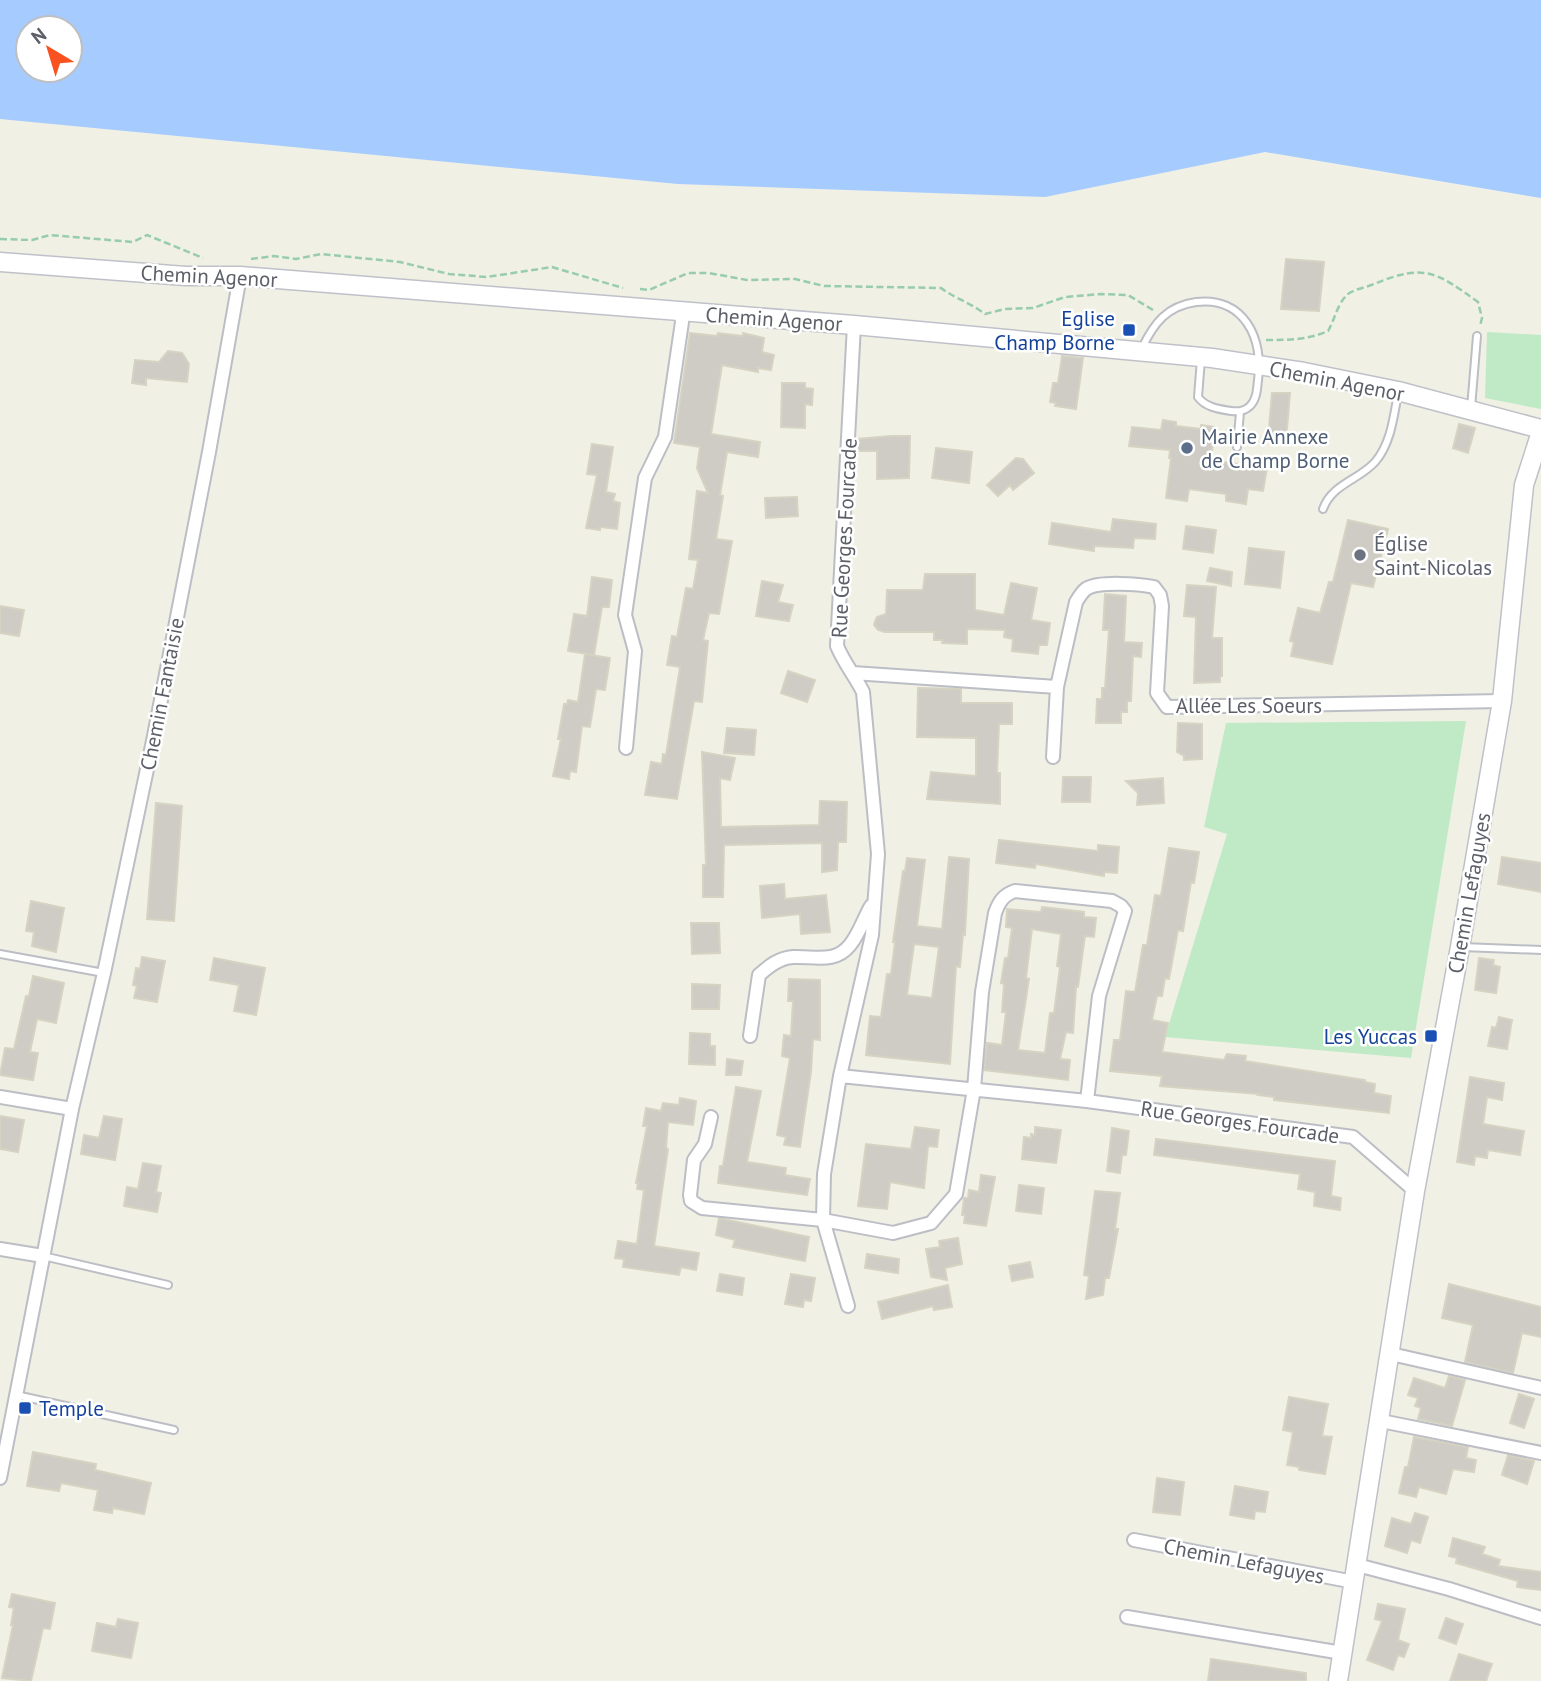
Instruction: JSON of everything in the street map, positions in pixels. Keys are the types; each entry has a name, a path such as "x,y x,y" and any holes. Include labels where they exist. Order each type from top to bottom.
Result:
{"main road":[{"name":"Chemin Agenor","path":"0,262 186,276 240,276 854,325 1202,357 1304,372 1398,391 1541,431"},
{"name":"Chemin Lefaguyes","path":"1338,1681 1381,1421 1415,1191 1502,701 1524,485 1541,431"}],"street":[{"name":"Chemin Fantaisie","path":"0,1478 72,1109 154,736 240,276"},
{"path":"626,748 635,651 625,615 645,478 665,438 682,322 681,312"},
{"name":"Rue Georges Fourcade","path":"848,1306 823,1220 824,1174 840,1076 872,934 878,854 863,692 844,663 837,646 854,325"},
{"name":"Allée Les Soeurs","path":"1054,757 1057,687 1076,602 1084,590 1092,586 1141,584 1154,587 1160,595 1162,606 1157,693 1167,706 1502,701"},
{"path":"853,673 1057,687"},
{"path":"711,1117 705,1144 694,1160 690,1195 696,1205 702,1208 823,1220 892,1233 931,1223 956,1194 974,1089 982,992 995,913 1000,901 1014,891 1112,901 1125,911 1099,996 1087,1101"},
{"path":"750,1036 759,975 776,962 791,957 825,959 837,955 850,946 875,900"},
{"name":"Rue Georges Fourcade","path":"840,1076 1087,1101 1353,1137 1415,1191"},
{"path":"0,1097 72,1109"},
{"path":"0,1249 44,1256"},
{"path":"1391,1354 1541,1388"},
{"path":"0,1401 16,1399"},
{"path":"1381,1421 1541,1453"},
{"name":"Chemin Lefaguyes","path":"1134,1540 1355,1573"},
{"path":"1355,1573 1449,1589 1541,1618"},
{"path":"1127,1617 1342,1653"}],"lane":[{"path":"1140,352 1152,327 1163,315 1179,306 1201,301 1227,306 1242,315 1256,340 1260,365 1256,397 1250,407 1240,412 1207,406 1198,397 1202,357"},
{"path":"1471,410 1477,336"},
{"path":"1323,509 1335,489 1378,459 1392,424 1398,391"},
{"path":"1237,447 1240,412"},
{"path":"1460,947 1541,950"},
{"path":"0,954 104,973"},
{"path":"44,1256 168,1285"},
{"path":"16,1399 174,1430"}],"path":[{"path":"0,239 33,240 50,234 133,243 148,236 201,258 213,258"},
{"path":"248,259 274,256 296,259 321,254 400,262 449,274 486,276 552,267 626,289"},
{"path":"1256,340 1295,340 1318,335 1328,331 1345,296 1356,289 1373,285 1392,275 1430,272 1444,278 1478,302 1482,318 1477,336"},
{"path":"638,289 649,290 688,273 709,273 747,280 795,279 824,286 941,288 952,296 970,302 985,314 1033,307 1065,297 1128,295 1163,315"}],"green space":[{"path":"1487,332 1541,335 1541,409 1485,398"},
{"path":"1466,721 1411,1058 1165,1037 1227,834 1204,827 1226,723"}],"water":[{"path":"0,0 1541,0 1541,198 1265,152 1045,197 678,184 0,119"}],"building":[{"path":"1286,259 1324,262 1319,311 1281,309"},
{"path":"690,333 743,336 743,333 764,338 762,352 774,355 771,370 758,368 758,372 722,365 711,434 760,442 758,457 727,452 716,539 732,541 719,614 709,613 703,640 708,641 702,702 694,701 677,799 645,795 651,762 662,764 663,754 666,755 680,667 667,665 672,636 677,637 686,588 693,589 698,560 689,559 697,491 708,493 697,468 700,447 674,443"},
{"path":"168,351 182,353 189,364 187,382 146,378 146,385 132,383 135,360 159,362"},
{"path":"1062,356 1083,358 1076,409 1055,406 1056,403 1050,402 1053,383 1058,383"},
{"path":"782,383 805,383 805,388 813,389 812,405 805,404 805,428 781,427"},
{"path":"1272,393 1290,393 1286,441 1268,439"},
{"path":"1163,420 1176,422 1176,426 1201,429 1201,425 1215,427 1211,460 1267,468 1263,491 1248,489 1246,504 1226,501 1226,494 1189,489 1187,501 1166,498 1170,450 1129,446 1132,427 1161,430"},
{"path":"1459,424 1475,428 1468,453 1453,448"},
{"path":"910,436 909,478 877,479 877,451 856,451 857,439"},
{"path":"592,444 613,447 606,492 615,494 613,501 620,503 617,529 586,528 597,475 587,474"},
{"path":"936,448 972,452 969,483 932,478"},
{"path":"1016,458 1023,459 1034,473 1013,490 1010,485 998,496 987,485"},
{"path":"797,497 798,516 766,518 765,498"},
{"path":"1113,519 1156,524 1155,539 1134,538 1133,548 1094,546 1094,551 1049,544 1052,523 1111,532"},
{"name":"Église Saint-Nicolas","path":"1348,520 1388,529 1373,587 1351,583 1332,664 1291,656 1294,642 1290,641 1298,608 1320,613 1329,582 1333,582"},
{"path":"1186,526 1216,530 1213,553 1183,549"},
{"path":"1249,548 1284,552 1280,588 1245,584"},
{"path":"1210,568 1232,572 1231,586 1207,581"},
{"path":"925,574 975,574 975,610 1004,615 1011,583 1037,588 1031,620 1050,623 1047,645 1039,645 1038,654 1012,651 1013,639 1004,637 1005,630 967,629 967,644 942,643 943,640 934,640 934,632 878,630 874,625 877,617 886,614 887,590 923,590"},
{"path":"592,577 612,580 609,607 602,607 594,655 568,651 574,614 587,616"},
{"path":"762,581 783,585 778,602 793,605 789,621 756,616"},
{"path":"1187,585 1216,587 1212,638 1222,638 1220,682 1194,683 1196,617 1184,616"},
{"path":"1105,594 1126,596 1124,642 1142,643 1141,657 1133,656 1131,701 1127,701 1127,712 1121,712 1121,723 1096,723 1097,699 1102,699 1102,688 1105,688 1109,630 1103,630"},
{"path":"0,606 24,610 19,636 0,633"},
{"path":"585,654 610,658 605,690 596,689 590,727 582,726 576,772 570,771 569,779 553,776 561,739 558,739 564,704 567,704 568,700 578,702"},
{"path":"788,671 815,680 807,702 781,693"},
{"path":"918,688 961,689 961,703 1012,703 1012,724 999,724 997,773 1000,773 1000,804 927,799 931,772 976,776 976,738 917,737"},
{"path":"1178,723 1202,724 1202,759 1184,760 1184,756 1177,752"},
{"path":"727,728 756,730 754,755 724,753"},
{"path":"702,752 735,758 730,780 720,778 721,827 819,825 820,801 847,802 846,842 838,842 837,870 822,872 822,843 724,845 723,897 703,897 703,865 706,865"},
{"path":"1063,777 1091,777 1090,802 1062,802"},
{"path":"1163,778 1164,803 1137,805 1138,793 1126,781"},
{"path":"156,803 182,806 174,921 147,919"},
{"path":"999,840 1098,851 1098,845 1119,847 1117,873 1104,872 1104,876 1036,864 1035,868 996,863"},
{"path":"1169,848 1199,852 1183,931 1178,930 1169,979 1165,978 1162,996 1157,996 1152,1020 1168,1023 1162,1052 1224,1060 1227,1054 1246,1056 1245,1061 1365,1080 1375,1084 1374,1093 1391,1096 1389,1113 1274,1100 1274,1097 1259,1094 1160,1086 1162,1076 1110,1071 1114,1040 1120,1040 1126,991 1135,992 1143,945 1147,945 1155,895 1161,896"},
{"path":"949,857 969,859 965,935 963,934 960,967 956,966 950,1064 866,1055 870,1016 881,1017 887,974 891,974 893,942 907,858 925,860 917,926 942,929","holes":["914,944 939,947 932,998 907,995"]},
{"path":"1502,857 1541,863 1541,892 1498,884"},
{"path":"784,884 785,899 826,895 830,932 801,934 800,914 762,918 760,886"},
{"path":"31,901 64,908 56,952 32,946 34,932 26,931"},
{"path":"1042,907 1084,912 1084,917 1096,918 1094,937 1085,936 1076,987 1073,1033 1066,1032 1060,1059 1070,1060 1068,1080 984,1070 987,1043 1002,1045 1006,1012 1002,1012 1004,984 1001,983 1012,928 1006,927 1007,909 1041,912","holes":["1032,929 1061,934 1054,1013 1050,1013 1045,1053 1018,1050 1029,979 1026,978"]},
{"path":"691,923 719,923 720,953 692,954"},
{"path":"142,957 165,961 157,1002 134,998 137,986 133,985 136,968 140,969"},
{"path":"214,958 265,968 256,1015 234,1011 239,985 210,980"},
{"path":"1479,958 1494,960 1493,965 1500,967 1496,993 1475,990"},
{"path":"33,976 64,983 56,1023 37,1019 30,1052 38,1053 33,1080 0,1075 5,1048 14,1049"},
{"path":"789,979 820,980 820,1040 813,1039 800,1147 784,1145 786,1137 777,1135 790,1058 782,1056 784,1035 791,1036 793,1001 788,1001"},
{"path":"692,984 720,985 719,1009 692,1009"},
{"path":"1499,1017 1512,1020 1507,1049 1488,1046 1492,1027 1496,1028"},
{"path":"690,1033 710,1034 710,1046 715,1046 715,1065 689,1064"},
{"path":"727,1059 743,1061 741,1075 726,1075"},
{"path":"1470,1077 1504,1083 1502,1100 1487,1097 1483,1124 1524,1131 1520,1155 1488,1150 1487,1158 1475,1156 1474,1165 1457,1162"},
{"path":"736,1087 761,1091 747,1162 786,1168 785,1175 810,1179 807,1195 718,1183"},
{"path":"680,1098 696,1101 693,1125 668,1122 668,1149 654,1246 699,1253 696,1270 681,1267 679,1275 623,1267 624,1259 615,1258 618,1241 637,1244 644,1190 637,1189 636,1183 647,1126 643,1126 646,1108 661,1111 663,1103 679,1105"},
{"path":"0,1116 24,1120 18,1152 0,1149"},
{"path":"104,1116 122,1119 115,1160 81,1154 84,1135 99,1138"},
{"path":"915,1127 939,1130 937,1147 928,1146 924,1188 890,1182 887,1209 858,1206 866,1144 911,1149"},
{"path":"1035,1127 1061,1130 1056,1163 1022,1159 1024,1137 1031,1138 1031,1134 1035,1135"},
{"path":"1112,1128 1129,1131 1120,1173 1107,1171"},
{"path":"1156,1139 1335,1161 1331,1196 1341,1198 1340,1210 1314,1206 1315,1192 1298,1189 1300,1174 1154,1155"},
{"path":"143,1163 161,1166 156,1192 161,1193 157,1212 124,1206 127,1187 138,1189"},
{"path":"981,1175 995,1177 986,1226 964,1223 965,1215 962,1215 964,1198 968,1198 969,1190 979,1192"},
{"path":"1019,1185 1044,1188 1041,1214 1016,1211"},
{"path":"1095,1191 1120,1193 1115,1229 1118,1229 1103,1295 1086,1299 1089,1276 1084,1275"},
{"path":"719,1218 809,1237 805,1261 733,1247 735,1240 716,1235"},
{"path":"958,1238 962,1264 945,1268 947,1280 931,1277 926,1249 940,1247 939,1241"},
{"path":"867,1254 899,1259 898,1273 865,1268"},
{"path":"1030,1262 1033,1277 1012,1281 1009,1266"},
{"path":"720,1274 744,1278 742,1295 717,1291"},
{"path":"791,1274 815,1278 811,1301 804,1300 803,1307 785,1304"},
{"path":"1449,1284 1541,1307 1541,1337 1522,1333 1513,1373 1465,1362 1473,1325 1442,1318"},
{"path":"948,1285 952,1307 934,1310 933,1306 882,1319 878,1302"},
{"path":"1449,1376 1465,1380 1452,1426 1418,1419 1421,1408 1415,1406 1418,1398 1408,1395 1414,1378 1445,1388"},
{"path":"1519,1394 1534,1399 1524,1428 1510,1423"},
{"path":"1289,1397 1328,1404 1322,1436 1332,1437 1325,1474 1287,1465 1293,1432 1283,1430"},
{"path":"1414,1437 1468,1447 1466,1458 1476,1460 1474,1472 1453,1469 1446,1494 1419,1487 1416,1497 1399,1493"},
{"path":"33,1452 96,1464 95,1470 151,1483 144,1514 113,1508 112,1513 94,1510 98,1490 61,1483 59,1491 27,1486"},
{"path":"1508,1455 1534,1461 1527,1484 1502,1475"},
{"path":"1157,1478 1184,1482 1180,1515 1153,1512"},
{"path":"1235,1486 1268,1492 1265,1512 1255,1511 1254,1519 1230,1515"},
{"path":"1415,1513 1428,1517 1420,1543 1411,1540 1407,1553 1385,1546 1392,1518 1411,1524"},
{"path":"1453,1538 1485,1547 1482,1554 1500,1560 1498,1566 1541,1572 1541,1590 1517,1587 1518,1581 1456,1563 1457,1558 1449,1556"},
{"path":"12,1594 55,1603 50,1629 43,1628 31,1681 2,1678 13,1625 14,1608 9,1607"},
{"path":"1378,1604 1405,1609 1398,1640 1409,1644 1404,1657 1398,1655 1393,1670 1367,1660 1382,1621 1375,1619"},
{"path":"1446,1618 1463,1624 1456,1644 1439,1638"},
{"path":"118,1619 138,1623 131,1658 92,1651 97,1623 116,1627"},
{"path":"1459,1654 1492,1664 1486,1681 1450,1681"},
{"path":"1211,1659 1306,1673 1306,1681 1208,1681"}],"place":[{"name":"Eglise Champ Borne","path":"1129,330"},
{"name":"Mairie Annexe de Champ Borne","path":"1187,448"},
{"name":"Église Saint-Nicolas","path":"1360,555"},
{"name":"Les Yuccas","path":"1431,1036"},
{"name":"Temple","path":"25,1408"}]}
